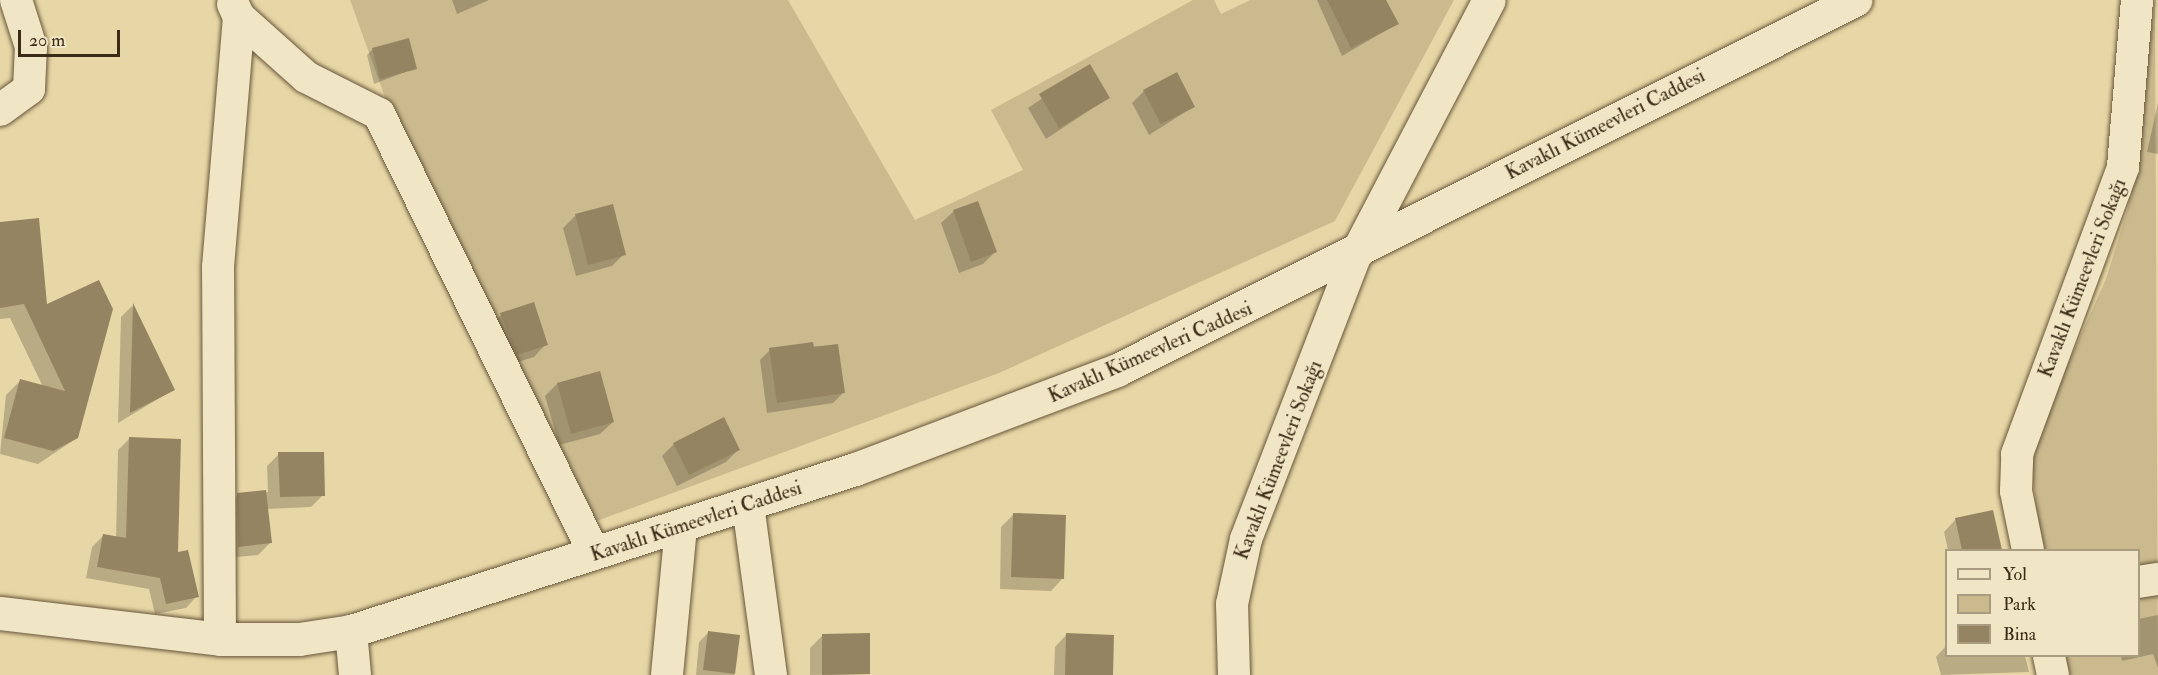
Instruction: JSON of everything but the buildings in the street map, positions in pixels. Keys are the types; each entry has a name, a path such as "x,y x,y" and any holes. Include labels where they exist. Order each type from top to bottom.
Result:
{"street":[{"path":"0,110 29,89 31,47 16,0"},
{"path":"1357,252 1489,0"},
{"name":"Kavaklı Kümeevleri Caddesi","path":"0,613 220,639 299,639 351,631 748,505 951,436 1117,370 1357,252 1670,89 1855,0"},
{"name":"Kavaklı Kümeevleri Sokağı","path":"2028,549 2016,491 2017,453 2123,167 2137,0"},
{"path":"235,9 306,77 379,114 595,554"},
{"path":"220,639 218,267 235,9"},
{"name":"Kavaklı Kümeevleri Sokağı","path":"1234,675 1232,604 1243,548 1357,252"},
{"path":"748,505 771,675"},
{"path":"667,675 681,526"},
{"path":"2140,582 2158,579"},
{"path":"351,631 355,675"},
{"path":"2049,657 2053,675"}],"green space":[{"path":"350,0 788,0 915,220 1023,170 991,110 1193,0 1214,0 1221,14 1250,0 1454,0 1335,221 999,373 594,522 386,100"},
{"path":"2155,0 2158,675 2066,675 2063,657 2140,657 2140,549 2042,549 2031,463 2043,419 2106,279 2128,208"}]}
